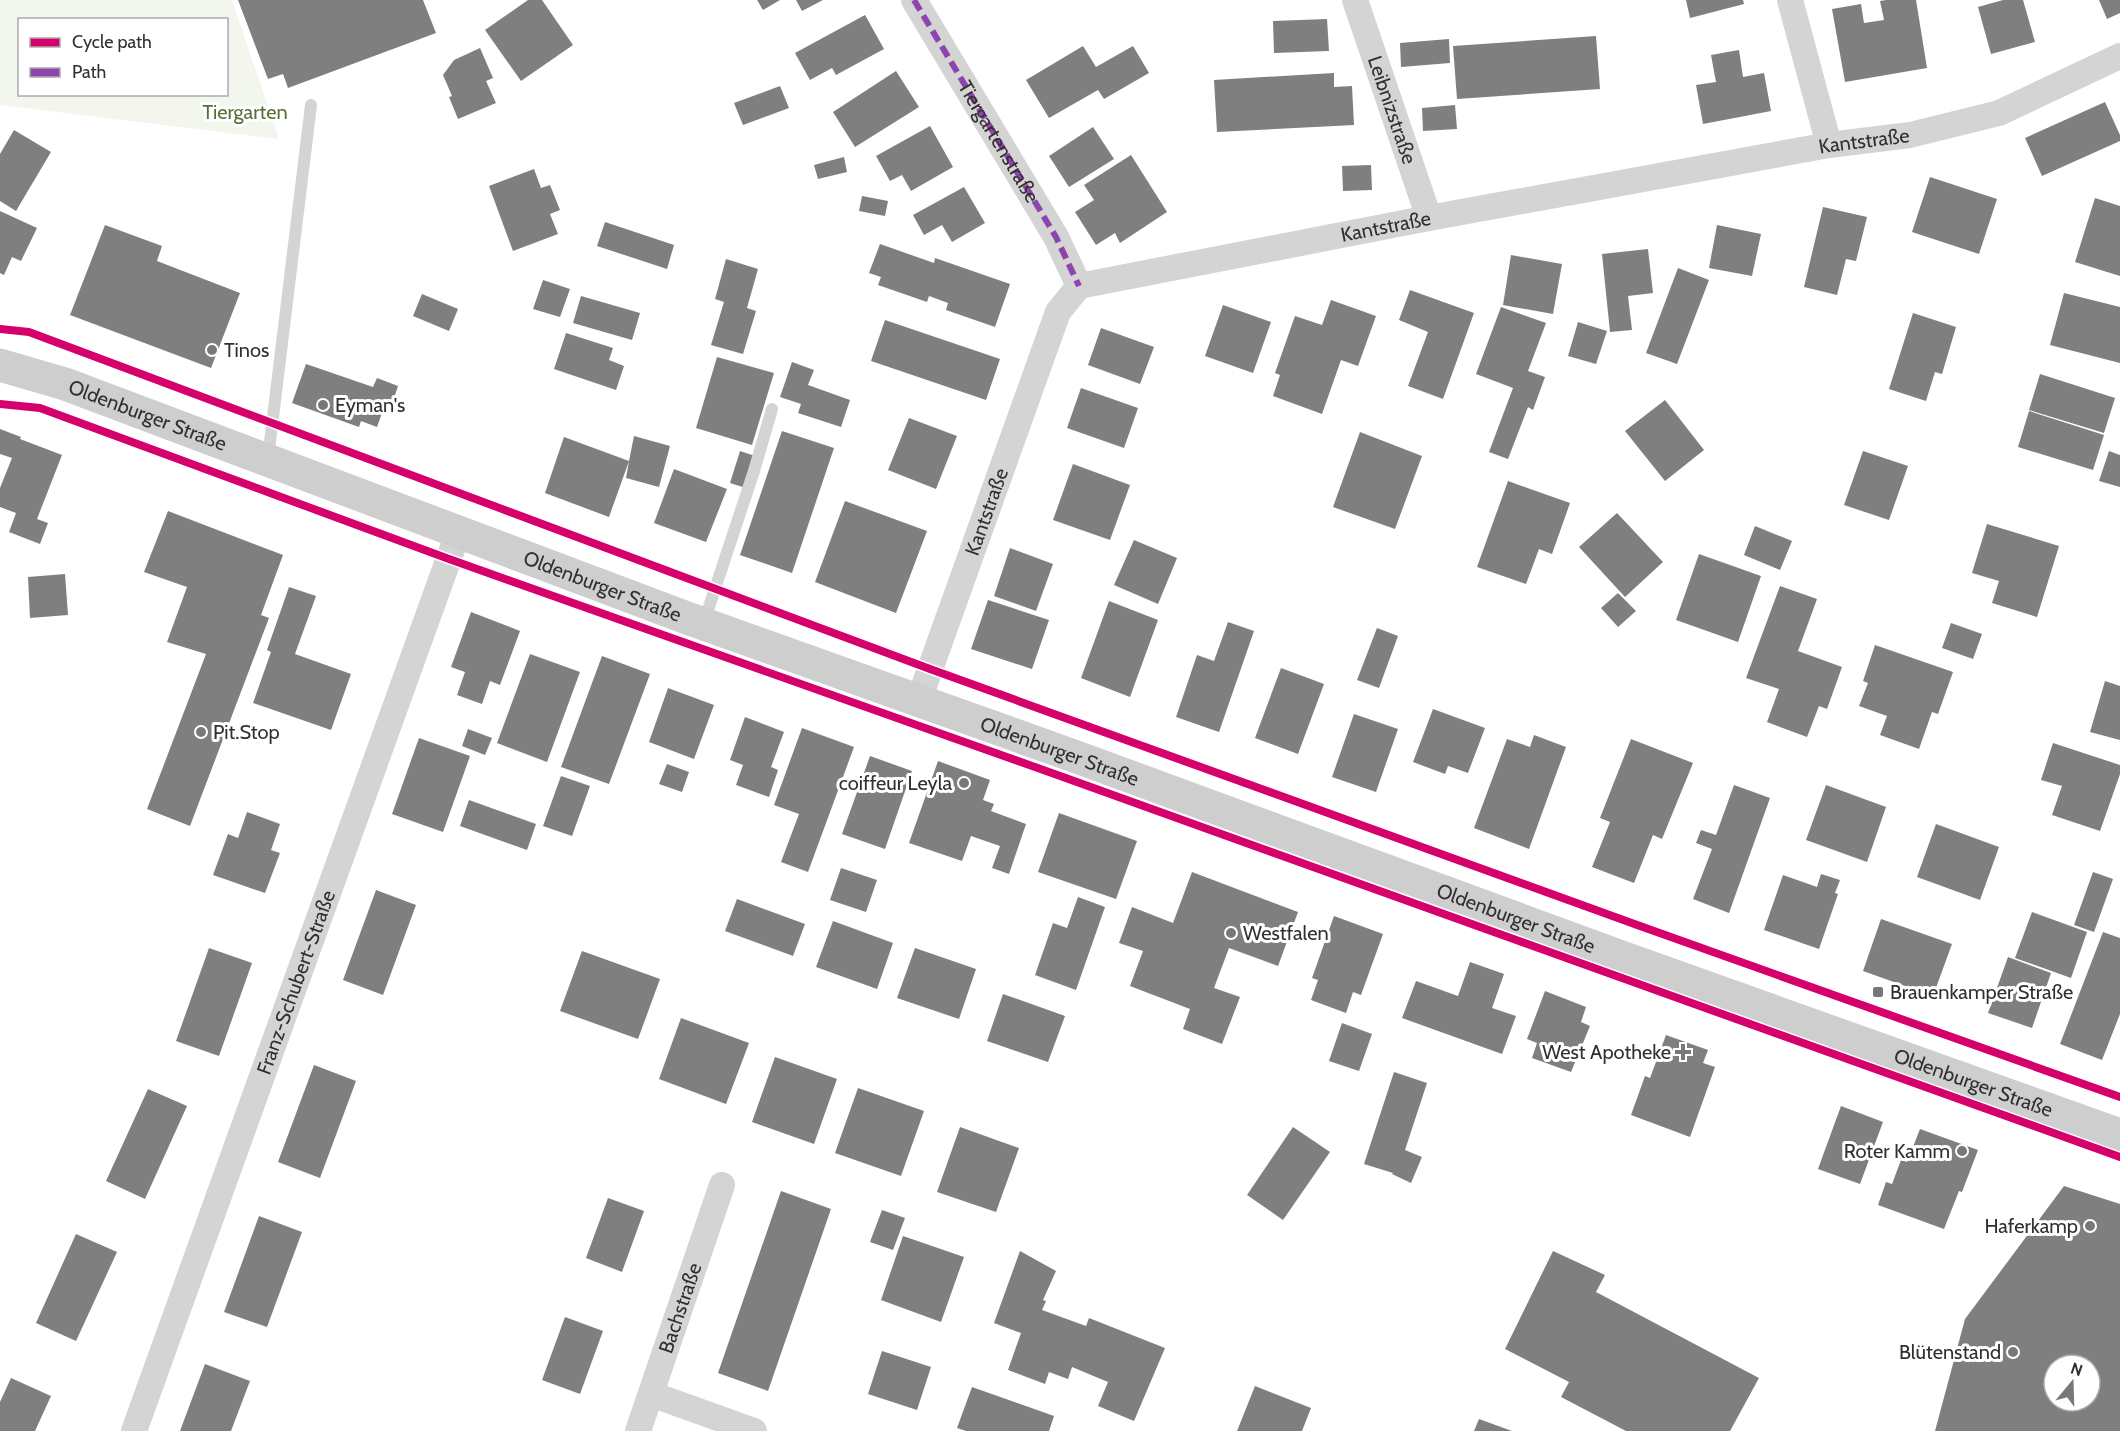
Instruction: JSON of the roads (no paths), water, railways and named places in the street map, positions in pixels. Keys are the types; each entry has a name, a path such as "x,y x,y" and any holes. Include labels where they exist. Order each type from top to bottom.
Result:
{"main road":[{"name":"Oldenburger Straße","path":"0,365 65,384 703,624 2120,1135"}],"street":[{"name":"Tiergartenstraße","path":"915,0 1056,237 1079,286"},
{"name":"Leibnizstraße","path":"1356,0 1429,218"},
{"path":"1790,0 1829,145"},
{"name":"Kantstraße","path":"919,700 1058,312 1079,286 1429,218 1829,145 1910,135 1999,113 2120,56"},
{"name":"Franz-Schubert-Straße","path":"134,1431 458,533"},
{"name":"Bachstraße","path":"638,1431 722,1185"},
{"path":"651,1394 754,1431"}],"lane":[{"path":"268,460 311,105"},
{"path":"703,624 754,471 772,409"}],"place":[{"name":"Tinos","path":"212,350"},
{"name":"Eyman's","path":"323,405"},
{"name":"Pit.Stop","path":"201,732"},
{"name":"coiffeur Leyla","path":"964,783"},
{"name":"Westfalen","path":"1231,933"},
{"name":"Brauenkamper Straße","path":"1878,992"},
{"name":"West Apotheke","path":"1683,1052"},
{"name":"Roter Kamm","path":"1962,1151"},
{"name":"Haferkamp","path":"2090,1226"},
{"name":"Blütenstand","path":"2013,1352"}],"park label":[{"name":"Tiergarten","path":"245,112"}]}
